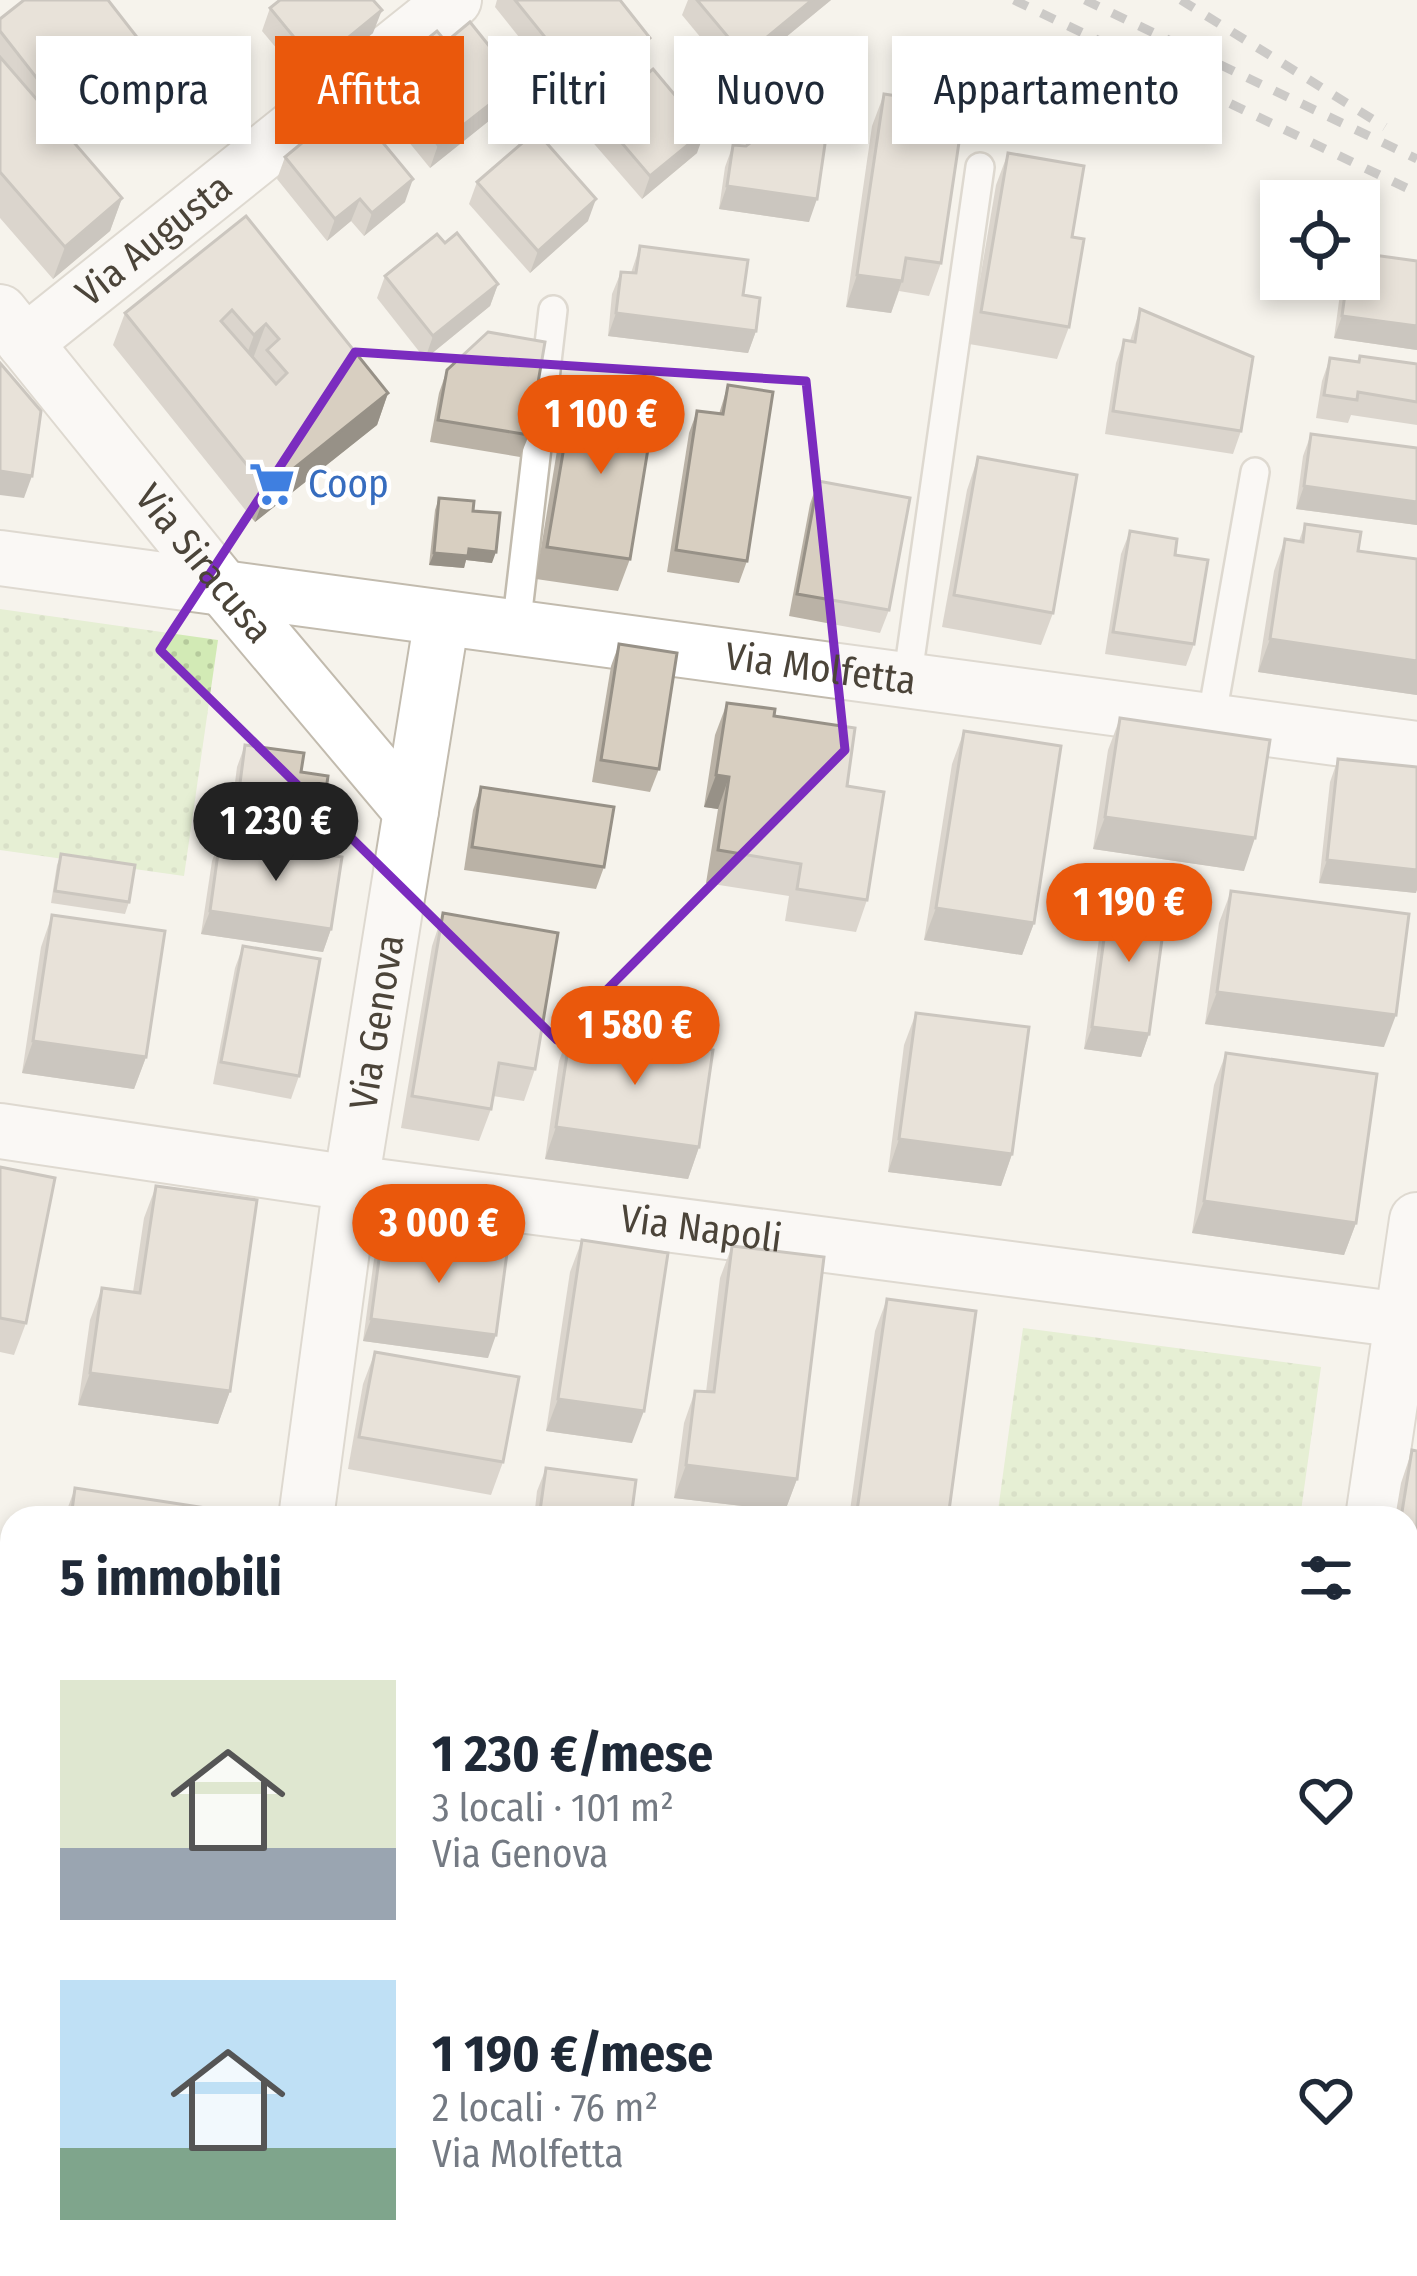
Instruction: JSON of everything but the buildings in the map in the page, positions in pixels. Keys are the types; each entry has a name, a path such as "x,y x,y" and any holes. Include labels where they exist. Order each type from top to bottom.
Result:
{"street":[{"name":"Via Augusta","path":"12,327 439,4"},
{"name":"Via Siracusa","path":"12,327 411,811"},
{"name":"Via Molfetta","path":"0,558 1417,749"},
{"name":"Via Genova","path":"308,1506 351,1183 442,618"},
{"name":"Via Napoli","path":"0,1131 351,1183 1410,1321"},
{"path":"1375,1506 1410,1321 1417,1220"}],"lane":[{"path":"907,681 980,166"},
{"path":"516,628 553,310"},
{"path":"1211,721 1255,472"}],"highlighted area":[{"path":"355,352 806,381 845,750 557,1040 160,650"}],"green space":[{"path":"0,609 218,640 184,876 0,850"},
{"path":"1023,1328 1321,1367 1302,1506 999,1506"}],"railway":[{"path":"1014,0 1417,193"},
{"path":"1085,0 1417,159"},
{"path":"1181,0 1385,127"}],"place":[{"name":"Coop","path":"272,484"}]}
